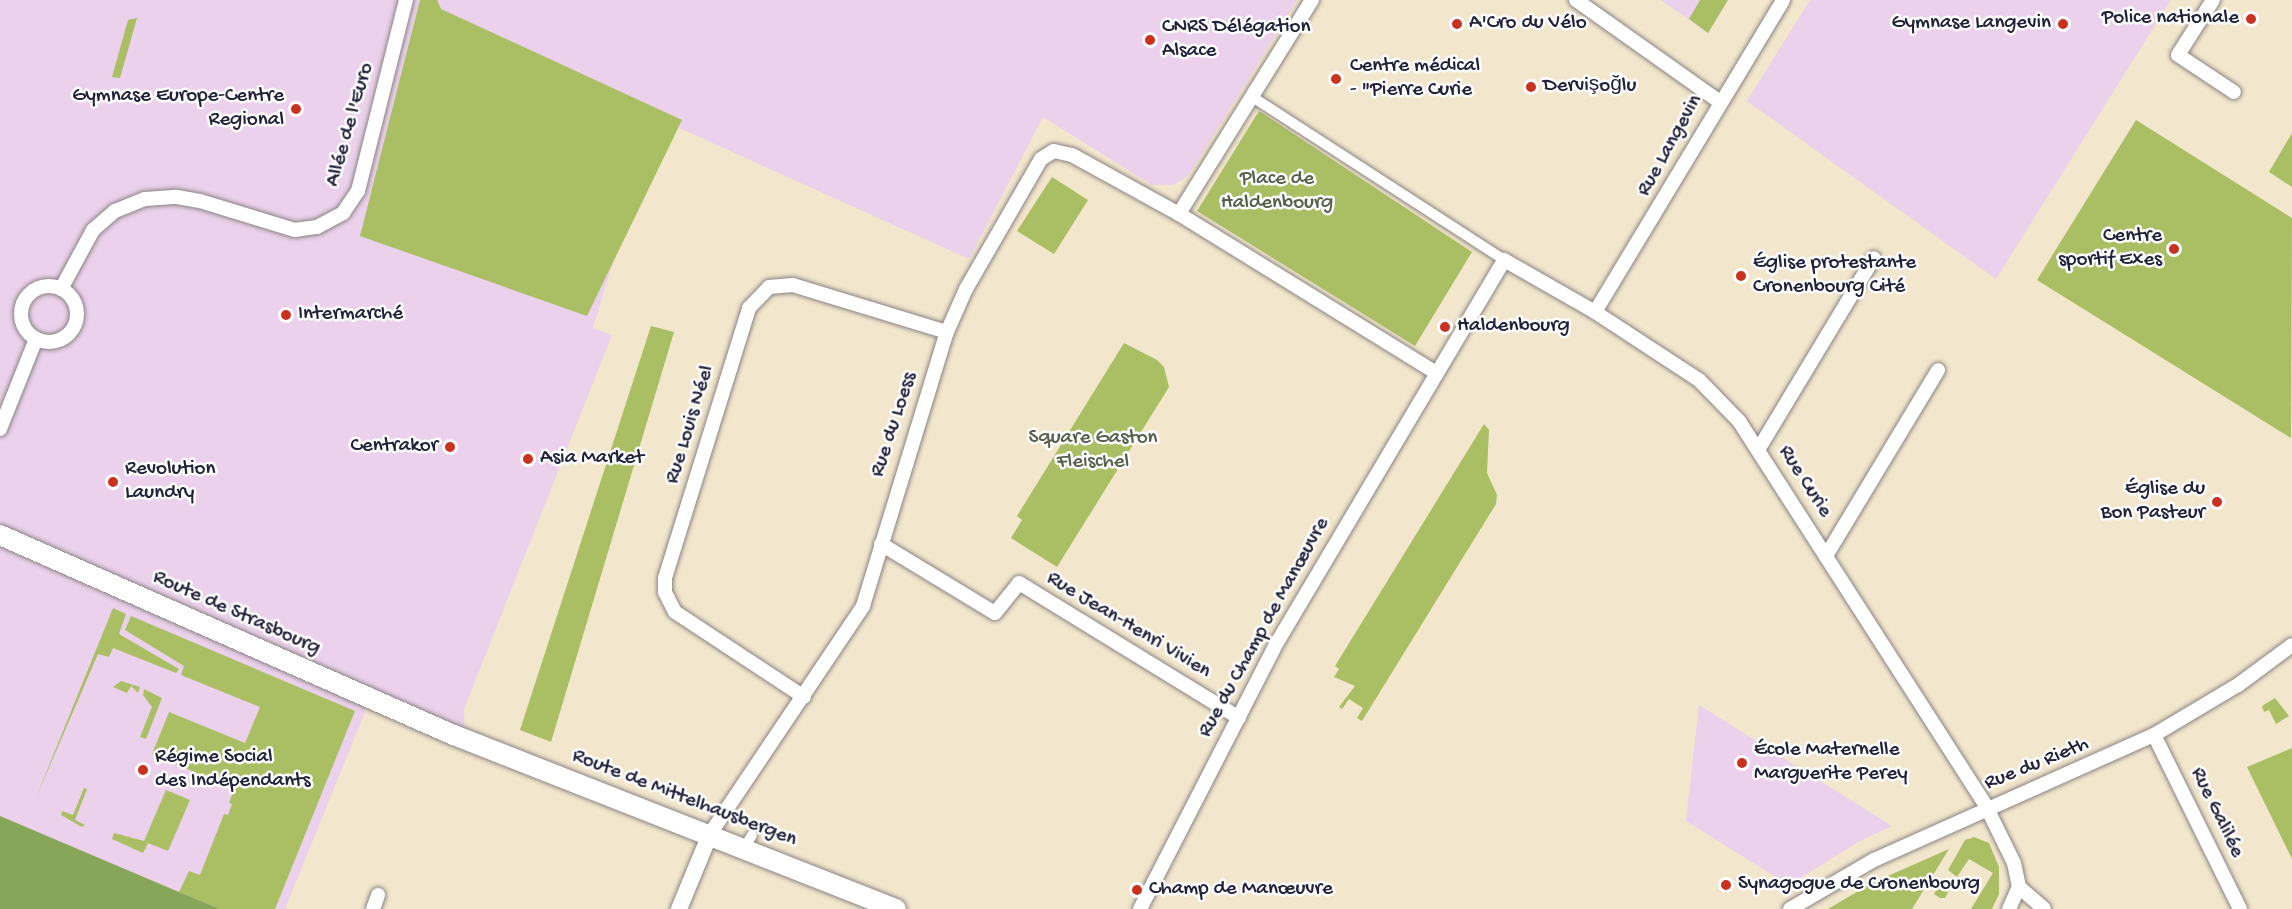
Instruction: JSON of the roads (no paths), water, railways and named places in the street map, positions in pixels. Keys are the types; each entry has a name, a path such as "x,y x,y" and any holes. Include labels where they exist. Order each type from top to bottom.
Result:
{"main road":[{"name":"Route de Strasbourg","path":"0,535 454,735"},
{"name":"Route de Mittelhausbergen","path":"454,735 710,834 748,841 896,909"}],"street":[{"name":"Allée de l'Euro","path":"61,289 93,230 115,212 145,199 177,197 201,201 295,230 317,227 343,213 358,191 406,0"},
{"path":"1254,98 1504,260 1435,372 1179,214 1254,98 1312,0"},
{"path":"1576,0 1720,102"},
{"name":"Rue Langevin","path":"1595,312 1691,159 1720,102 1784,0"},
{"path":"2213,0 2178,55 2234,92"},
{"name":"Rue du Loess","path":"710,834 863,606 947,332 966,289 1041,159 1054,151 1072,154 1179,214"},
{"path":"1758,450 1874,258"},
{"name":"Rue Curie","path":"1504,260 1595,312 1699,380 1739,421 1987,808 2014,863 2019,887"},
{"name":"Rue Louis Néel","path":"804,697 675,612 665,592 665,578 749,308 769,287 793,285 947,332"},
{"path":"38,289 61,289 73,300 76,324 64,338 55,342 36,339 24,326 21,317 26,299 38,289"},
{"path":"0,429 36,339"},
{"path":"1826,556 1938,370"},
{"name":"Rue du Champ de Manœuvre","path":"1140,909 1278,641 1435,372"},
{"name":"Rue Jean-Henri Vivien","path":"881,544 994,613 1019,583 1239,718"},
{"name":"Rue du Rieth","path":"1790,909 1874,860 2154,735 2238,685 2292,645"},
{"name":"Rue Galilée","path":"2154,735 2240,909"},
{"path":"679,909 710,834"},
{"path":"2008,909 2019,887 2044,909"},
{"path":"373,909 378,895"}],"place":[{"name":"Police nationale","path":"2251,19"},
{"name":"A'Cro du Vélo","path":"1457,24"},
{"name":"Gymnase Langevin","path":"2063,24"},
{"name":"CNRS Délégation Alsace","path":"1150,40"},
{"name":"Centre médical - \"Pierre Curie","path":"1336,79"},
{"name":"Dervişoğlu","path":"1531,87"},
{"name":"Gymnase Europe-Centre Regional","path":"296,109"},
{"name":"Centre sportif Exes","path":"2174,249"},
{"name":"Église protestante Cronenbourg Cité","path":"1741,276"},
{"name":"Intermarché","path":"286,315"},
{"name":"Haldenbourg","path":"1445,327"},
{"name":"Centrakor","path":"450,447"},
{"name":"Asia Market","path":"528,459"},
{"name":"Revolution Laundry","path":"113,482"},
{"name":"Église du Bon Pasteur","path":"2217,502"},
{"name":"École Maternelle Marguerite Perey","path":"1742,763"},
{"name":"Régime Social des Indépendants","path":"143,770"},
{"name":"Synagogue de Cronenbourg","path":"1726,885"},
{"name":"Champ de Manœuvre","path":"1137,890"}],"park label":[{"name":"Place de Haldenbourg","path":"1277,192"},
{"name":"Square Gaston Fleischel","path":"1093,451"}]}
